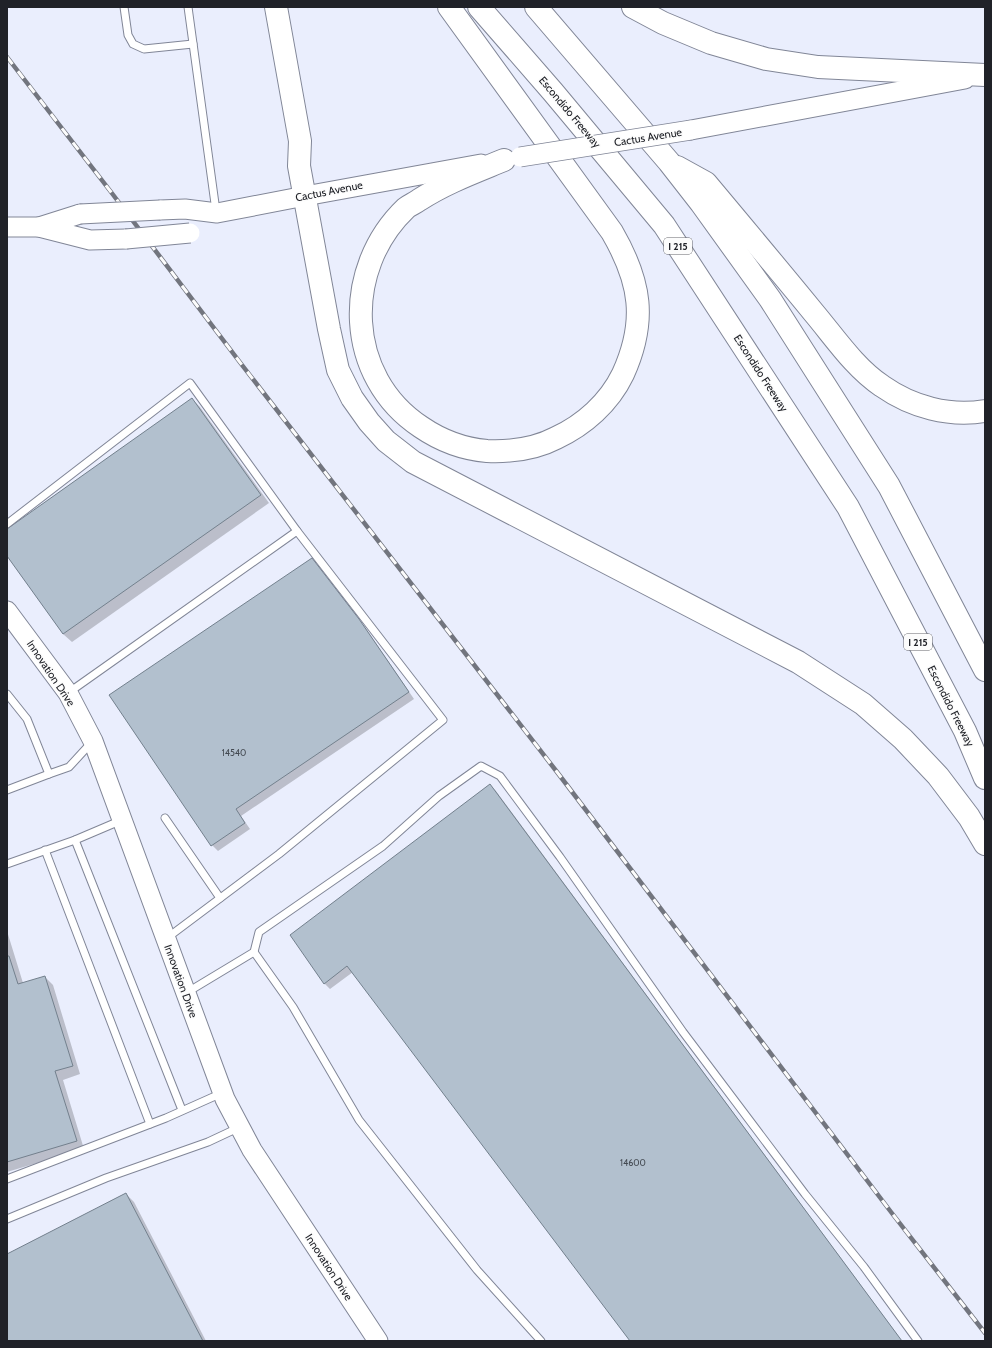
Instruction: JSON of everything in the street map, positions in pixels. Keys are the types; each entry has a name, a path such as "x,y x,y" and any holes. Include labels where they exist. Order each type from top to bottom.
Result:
{"highway":[{"path":"276,7 300,141 299,166 338,370 352,398 369,422 386,441 413,462 798,662 863,704 903,739 938,776 969,817 985,844"},
{"path":"449,7 612,232 624,252 632,271 637,293 636,336 630,359 610,396 584,422 568,433 547,443 498,452 470,449 430,434 411,421 395,406 381,386 370,364 364,345 361,328 361,298 365,276 374,252 383,236 407,208 426,195 445,185 512,158"},
{"name":"Escondido Freeway","path":"479,7 553,92 668,231 848,507 965,731 985,778"},
{"path":"536,7 669,162 701,203 770,299 889,486 985,670"},
{"path":"633,7 663,23 711,43 766,59 818,67 985,75"},
{"path":"669,162 706,183 851,357 880,385 908,401 929,408 953,412 985,411"}],"main road":[{"name":"Cactus Avenue","path":"40,227 80,214 185,209 217,213 512,158 691,130 985,75"},
{"name":"Cactus Avenue","path":"7,227 40,227 90,240 140,239 190,233 217,213"},
{"name":"Innovation Drive","path":"7,611 68,693 93,741 223,1092 240,1127 252,1150 378,1341"}],"lane":[{"path":"124,7 128,35 133,44 144,49 193,44"},
{"path":"188,7 217,213"},
{"path":"7,524 190,383 297,531 443,720 279,854 166,939"},
{"path":"68,693 297,531"},
{"path":"7,694 27,719 49,774"},
{"path":"7,790 69,768 93,741"},
{"path":"186,993 254,952 259,932 383,846 439,796 481,766 500,776 560,857 683,1032 805,1194 864,1268 918,1341"},
{"path":"165,818 220,898"},
{"path":"7,864 75,840 122,820"},
{"path":"75,840 182,1110"},
{"path":"45,850 150,1124"},
{"path":"254,952 293,1007 359,1120 477,1270 541,1341"},
{"path":"7,1179 150,1124 223,1092"},
{"path":"7,1219 106,1178 208,1142 240,1127"}],"building":[{"path":"192,398 261,495 63,634 7,556 7,529"},
{"path":"312,558 359,619 409,692 236,809 245,823 211,846 109,695"},
{"path":"490,784 902,1341 630,1341 347,966 324,984 290,935"},
{"path":"7,956 9,956 18,984 45,976 73,1066 55,1071 77,1141 7,1162"},
{"path":"126,1193 203,1341 7,1341 7,1254"}],"railway":[{"path":"7,57 242,365 557,772 891,1212 985,1333"}]}
